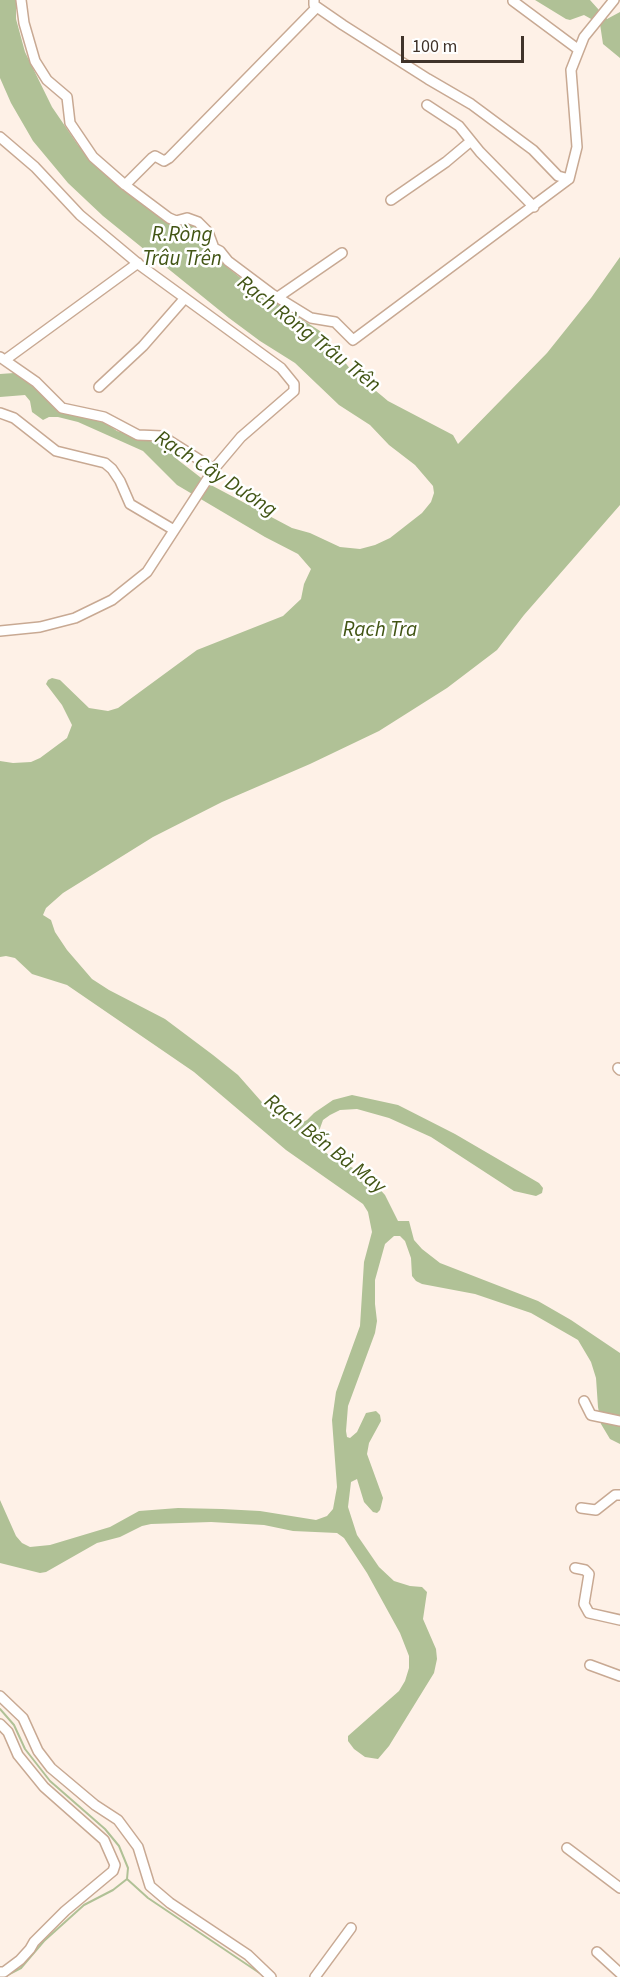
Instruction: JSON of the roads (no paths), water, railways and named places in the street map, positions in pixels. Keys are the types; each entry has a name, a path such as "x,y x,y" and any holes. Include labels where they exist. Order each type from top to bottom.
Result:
{"street":[{"path":"21,0 24,23 35,61 47,80 67,97 70,123 87,149 125,185 172,220 187,218 205,227 215,249 278,297 311,318 335,322 352,339 534,207 568,179 577,147 572,70 584,37 614,0"},
{"path":"513,1 579,50"},
{"path":"125,185 155,156 164,161 169,158 315,3 428,79 471,104 534,150 558,176 568,179"},
{"path":"428,105 459,126 534,207"},
{"path":"0,137 34,167 80,215 138,263 281,368 294,384 294,392 241,437 213,471 147,572 112,600 75,618 40,627 0,631"},
{"path":"391,200 446,162 471,141"},
{"path":"278,297 342,253"},
{"path":"138,263 3,359 36,382 62,408 104,417 138,435 162,436 213,471"},
{"path":"99,387 143,346 185,298"},
{"path":"0,413 14,418 56,451 105,463 120,481 130,504 174,530"},
{"path":"584,1401 591,1415 620,1421"},
{"path":"581,1508 596,1510 615,1495 620,1495"},
{"path":"575,1568 585,1570 589,1574 584,1604 589,1613 620,1620"},
{"path":"590,1665 620,1676"},
{"path":"0,1696 23,1718 38,1751 51,1768 118,1820 138,1847 150,1886 170,1903 248,1954 271,1977"},
{"path":"0,1724 8,1732 18,1755 44,1787 104,1840 115,1865 113,1871 65,1911 34,1942 20,1960 4,1972 0,1972"},
{"path":"567,1848 620,1888"},
{"path":"315,1977 351,1928"},
{"path":"597,1952 620,1973"}],"water":[{"name":"Rạch Tra","path":"0,0 16,0 16,19 25,52 52,107 78,145 97,165 172,224 190,222 202,231 216,258 253,288 320,331 351,370 388,401 453,435 458,444 547,353 620,257 620,505 524,615 497,650 447,688 379,731 222,802 153,837 63,893 46,908 43,915 51,920 55,932 67,950 92,979 165,1019 213,1055 238,1075 275,1117 296,1126 333,1100 352,1095 398,1105 455,1134 539,1183 543,1188 542,1193 536,1196 514,1191 431,1137 389,1118 357,1109 340,1110 330,1115 323,1120 318,1134 323,1150 331,1157 361,1172 375,1184 385,1195 398,1221 409,1221 414,1240 440,1263 538,1301 620,1353 620,1444 610,1439 601,1424 596,1378 591,1362 578,1340 531,1313 475,1294 422,1284 412,1276 411,1258 405,1241 400,1236 394,1236 385,1244 375,1280 377,1321 375,1333 348,1406 346,1431 347,1437 350,1438 357,1432 366,1413 376,1411 380,1415 381,1421 369,1443 367,1454 383,1498 380,1510 377,1513 373,1512 364,1502 357,1479 351,1482 348,1507 357,1535 379,1567 394,1581 422,1587 427,1592 423,1619 436,1649 437,1659 434,1673 389,1746 378,1759 365,1757 354,1749 348,1741 348,1736 399,1691 409,1668 409,1656 400,1633 367,1573 344,1538 337,1533 293,1531 264,1525 211,1522 151,1524 120,1537 97,1543 46,1572 40,1573 0,1563 0,1500 16,1536 30,1547 50,1545 110,1527 139,1511 178,1508 222,1509 260,1511 316,1520 327,1516 333,1509 337,1487 332,1420 336,1392 360,1326 364,1262 372,1232 368,1212 363,1204 286,1150 194,1072 67,985 32,974 15,958 0,957 0,761 31,762 67,738 72,725 62,705 46,684 48,680 52,678 60,680 89,708 108,711 118,708 197,650 283,616 301,599 304,584 311,569 298,554 177,485 143,451 78,422 58,417 43,420 32,412 30,401 25,395 0,397 0,374 14,373 24,377 60,410 101,420 117,431 157,439 178,460 209,484 292,528 310,533 340,547 360,549 390,538 422,513 431,502 434,493 433,486 415,465 389,445 370,425 339,405 295,363 229,318 103,216 68,183 33,141 11,103 0,78"},
{"path":"535,0 590,0 607,19 620,12 620,58 603,44 600,24 584,15 570,20 566,19"}],"waterway":[{"path":"0,1709 14,1725 25,1749 50,1781 105,1829 119,1846 128,1868 127,1879 113,1890 84,1905 44,1941 21,1968 4,1977"},
{"path":"127,1879 148,1898 264,1976"}],"water label":[{"name":"R.Ròng Trâu Trên","path":"182,248"},
{"name":"Rạch Ròng Trâu Trên","path":"308,335"},
{"name":"Rạch Cây Dương","path":"215,475"},
{"name":"Rạch Bến Bà May","path":"324,1145"}]}
